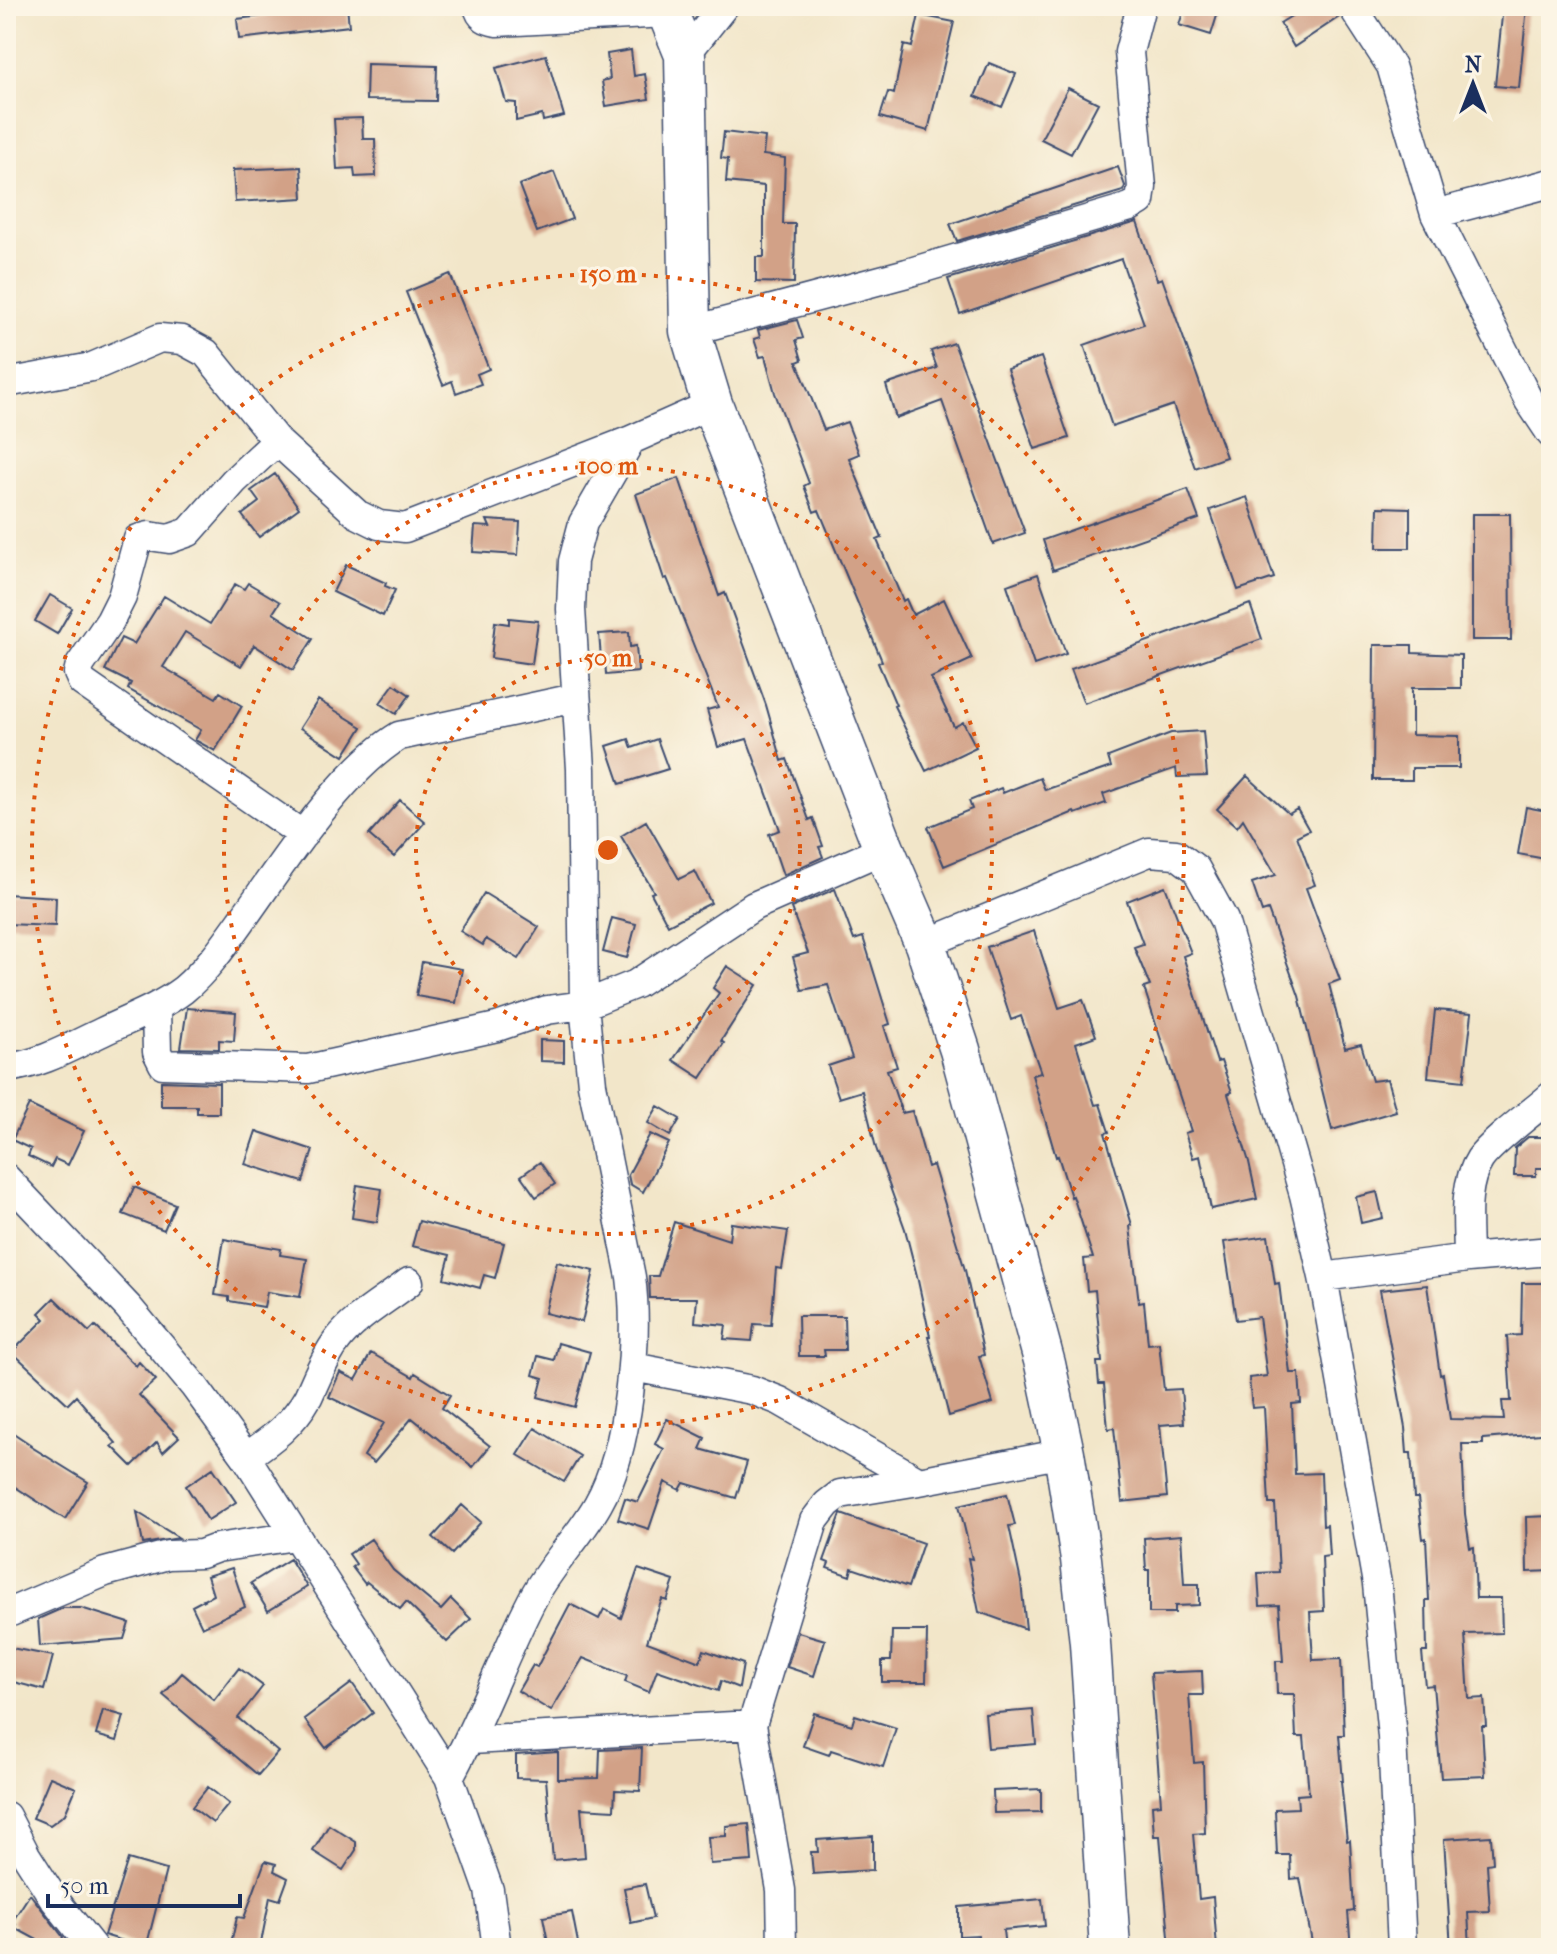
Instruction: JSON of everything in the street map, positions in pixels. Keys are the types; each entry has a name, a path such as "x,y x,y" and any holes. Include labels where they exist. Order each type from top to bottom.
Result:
{"street":[{"path":"478,6 486,20 497,22 666,10 685,55 690,331 712,404 884,849 925,944 960,1050 1045,1364 1064,1453 1081,1559 1090,1643 1110,1948"},
{"path":"685,55 724,6"},
{"path":"690,331 907,273 1130,207 1140,201 1142,187 1129,52 1141,6"},
{"path":"1352,6 1391,66 1435,214 1529,401 1551,434"},
{"path":"1435,214 1551,183"},
{"path":"6,383 92,367 160,338 182,340 206,353 277,441 357,514 379,525 405,528 631,440 712,404"},
{"path":"449,1777 470,1740 532,1600 598,1505 612,1477 633,1367 634,1301 631,1277 592,1084 584,1005 581,769 571,609 573,561 583,523 631,440"},
{"path":"277,441 234,481 189,532 169,539 149,536 138,539 122,597 78,673 82,682 303,835"},
{"path":"6,1068 57,1055 156,1007 182,990 224,945 303,835 365,762 399,736 575,698"},
{"path":"156,1007 157,1052 163,1064 308,1069 497,1027 547,1010 584,1005 636,984 754,906 884,849"},
{"path":"925,944 1149,852 1176,854 1196,869 1224,920 1304,1195 1323,1277 1379,1599 1392,1737 1402,1948"},
{"path":"1468,1258 1468,1197 1481,1158 1551,1096"},
{"path":"8,1185 128,1307 194,1386 246,1457 449,1777 489,1890 497,1948"},
{"path":"1323,1277 1468,1258 1551,1251"},
{"path":"246,1457 280,1434 293,1418 344,1333 409,1282"},
{"path":"633,1367 752,1390 780,1401 919,1481"},
{"path":"782,1948 781,1890 752,1725 814,1521 840,1494 1064,1453"},
{"path":"6,1614 105,1572 168,1555 201,1554 217,1548 295,1536"},
{"path":"470,1740 752,1725"},
{"path":"6,1816 47,1888 93,1948"}],"building":[{"path":"347,6 349,26 239,39 237,19"},
{"path":"1185,6 1220,6 1211,35 1179,25"},
{"path":"1308,6 1335,6 1339,17 1294,47 1280,23"},
{"path":"1503,6 1527,6 1519,88 1495,86"},
{"path":"919,15 954,22 928,131 880,117 888,92 894,94 904,45 912,47"},
{"path":"631,50 634,76 645,74 649,99 606,106 602,81 610,79 607,54"},
{"path":"546,55 564,116 543,121 542,115 516,121 516,103 506,102 496,68"},
{"path":"989,63 1016,74 1002,107 975,96"},
{"path":"367,64 437,66 436,101 366,100"},
{"path":"1068,88 1098,103 1071,154 1041,139"},
{"path":"362,118 363,139 375,139 376,176 355,177 354,168 337,169 334,119"},
{"path":"724,132 765,137 763,155 785,158 783,224 795,224 794,283 756,282 756,257 764,257 764,186 726,182 728,159 721,158"},
{"path":"301,167 303,198 235,202 233,170"},
{"path":"1118,167 1125,186 1123,191 957,241 950,224"},
{"path":"554,172 572,219 537,232 519,185"},
{"path":"1137,222 1157,280 1162,278 1226,457 1195,468 1173,405 1112,426 1084,345 1144,324 1121,259 960,314 948,279"},
{"path":"450,274 489,369 477,374 481,384 456,393 452,381 443,385 406,292"},
{"path":"797,320 803,338 796,340 802,360 797,362 824,430 847,422 859,454 849,458 882,538 877,540 903,601 906,599 913,615 944,599 972,659 931,678 954,727 963,722 976,747 926,771 894,706 878,663 882,661 819,510 814,512 804,486 809,483 775,393 765,356 760,357 754,339 760,337 758,330"},
{"path":"954,343 1025,533 993,544 942,401 896,418 886,385 937,368 931,351"},
{"path":"1041,357 1069,438 1035,449 1007,369"},
{"path":"275,474 299,508 259,537 242,515 259,502 251,491"},
{"path":"679,478 719,596 725,593 766,705 782,761 787,759 809,820 813,818 823,846 819,847 823,857 783,875 769,834 780,830 747,739 718,747 707,710 718,707 667,578 664,579 636,494"},
{"path":"1188,489 1199,519 1053,570 1043,540"},
{"path":"1247,497 1274,578 1238,590 1210,510"},
{"path":"1378,507 1410,508 1410,548 1377,548"},
{"path":"1472,514 1510,514 1511,640 1472,640"},
{"path":"487,520 520,522 518,555 473,552 475,526 490,527"},
{"path":"346,565 395,590 383,616 333,592"},
{"path":"1038,574 1066,654 1034,665 1007,585"},
{"path":"248,583 280,602 273,613 313,639 293,670 254,645 241,666 185,632 163,667 216,698 220,692 242,706 215,751 195,740 201,730 128,689 131,683 105,670 121,638 134,644 164,596 210,624 235,584 244,589"},
{"path":"50,595 72,608 57,634 35,621"},
{"path":"1250,604 1262,639 1084,703 1071,669"},
{"path":"509,618 538,621 532,664 491,658 495,622 509,624"},
{"path":"629,632 630,647 636,646 638,672 606,675 599,634"},
{"path":"1374,645 1412,645 1412,653 1461,655 1461,688 1412,688 1412,735 1459,736 1459,768 1412,768 1412,780 1373,780"},
{"path":"394,684 410,695 396,714 380,703"},
{"path":"318,700 362,727 344,756 300,728"},
{"path":"1203,731 1207,776 1177,777 1176,768 1103,794 1106,803 1074,812 944,866 928,827 972,809 969,801 1001,788 1003,793 1040,778 1045,790 1111,767 1108,757 1171,733"},
{"path":"629,739 632,748 657,739 668,769 620,784 607,746"},
{"path":"1247,776 1289,814 1297,809 1309,830 1297,836 1315,885 1306,888 1340,980 1329,984 1345,1048 1361,1044 1372,1081 1387,1079 1396,1111 1332,1130 1299,996 1268,910 1262,912 1252,883 1276,875 1243,819 1237,827 1217,809"},
{"path":"400,800 425,822 394,857 369,835"},
{"path":"1526,807 1551,812 1551,860 1518,854"},
{"path":"646,821 679,879 695,871 711,903 668,925 651,893 654,892 621,836"},
{"path":"1165,886 1191,953 1183,956 1217,1062 1221,1061 1232,1092 1228,1094 1257,1199 1211,1209 1200,1156 1193,1158 1185,1133 1191,1131 1144,988 1150,986 1134,947 1143,944 1127,901"},
{"path":"835,889 854,940 863,937 890,1024 884,1026 897,1067 887,1070 902,1113 912,1111 928,1167 933,1165 965,1270 984,1355 979,1356 993,1403 949,1416 905,1229 876,1148 862,1091 839,1098 828,1066 852,1058 828,985 802,990 793,957 808,953 791,908"},
{"path":"484,893 539,927 519,959 486,939 483,945 460,931"},
{"path":"6,894 56,897 55,926 6,924"},
{"path":"612,918 636,924 627,958 603,952"},
{"path":"1034,931 1059,1008 1083,1000 1096,1036 1076,1043 1095,1105 1100,1104 1109,1132 1105,1133 1132,1225 1139,1303 1144,1302 1148,1344 1159,1343 1164,1390 1181,1389 1184,1423 1160,1425 1167,1497 1122,1502 1114,1428 1108,1429 1104,1384 1099,1384 1097,1362 1102,1362 1095,1290 1087,1291 1084,1259 1093,1258 1073,1196 1056,1157 1032,1075 1041,1073 1021,1016 1011,1020 987,947"},
{"path":"422,962 462,969 456,1003 416,996"},
{"path":"727,966 757,985 701,1078 673,1060 719,993 713,988"},
{"path":"187,1008 236,1012 234,1041 219,1040 219,1049 181,1048"},
{"path":"1435,1010 1472,1013 1464,1081 1428,1077"},
{"path":"540,1040 564,1041 564,1062 540,1061"},
{"path":"161,1081 219,1083 219,1113 197,1113 197,1106 161,1106"},
{"path":"29,1105 84,1131 68,1165 55,1159 51,1167 28,1156 31,1149 12,1140"},
{"path":"658,1106 680,1119 670,1136 648,1123"},
{"path":"256,1131 313,1150 303,1182 245,1164"},
{"path":"650,1134 669,1143 643,1192 630,1184 628,1175"},
{"path":"1528,1137 1551,1137 1551,1168 1536,1168 1536,1176 1514,1176 1515,1148"},
{"path":"540,1162 555,1184 536,1197 521,1176"},
{"path":"357,1185 382,1189 377,1222 352,1218"},
{"path":"134,1187 175,1204 164,1230 123,1214"},
{"path":"1377,1192 1383,1218 1361,1223 1356,1197"},
{"path":"419,1221 504,1243 495,1278 484,1275 480,1288 444,1278 450,1255 412,1246"},
{"path":"674,1222 729,1240 731,1223 788,1231 782,1269 776,1268 771,1325 754,1324 752,1341 724,1339 726,1325 695,1322 697,1298 650,1298 649,1276 658,1276"},
{"path":"1268,1236 1275,1284 1279,1283 1290,1373 1299,1373 1301,1403 1292,1404 1295,1474 1321,1473 1323,1526 1327,1525 1329,1556 1322,1557 1324,1611 1310,1612 1313,1660 1341,1659 1344,1735 1339,1735 1354,1911 1348,1912 1351,1948 1313,1948 1300,1878 1291,1879 1290,1855 1277,1855 1275,1809 1298,1808 1297,1795 1309,1794 1304,1737 1296,1737 1294,1694 1277,1694 1276,1661 1283,1661 1279,1605 1260,1606 1258,1573 1279,1572 1275,1504 1269,1504 1264,1407 1252,1408 1249,1378 1267,1376 1259,1317 1236,1320 1224,1242"},
{"path":"224,1239 281,1249 280,1255 307,1259 300,1297 267,1292 264,1307 229,1301 229,1297 215,1295"},
{"path":"557,1262 594,1271 582,1322 545,1313"},
{"path":"1522,1283 1551,1283 1551,1433 1483,1439 1483,1444 1462,1444 1465,1514 1470,1548 1474,1547 1476,1598 1501,1598 1502,1633 1465,1634 1469,1699 1484,1698 1485,1776 1441,1778 1433,1685 1425,1686 1422,1652 1427,1652 1426,1600 1429,1600 1426,1538 1423,1539 1418,1498 1414,1498 1411,1453 1407,1453 1380,1290 1427,1285 1440,1375 1443,1374 1450,1419 1504,1420 1502,1401 1511,1401 1507,1336 1521,1335"},
{"path":"54,1298 89,1332 95,1326 136,1366 139,1362 156,1380 139,1395 179,1437 163,1452 157,1442 132,1466 112,1446 116,1443 76,1396 68,1404 12,1352 45,1319 39,1313"},
{"path":"798,1316 844,1316 845,1350 824,1350 825,1356 799,1356"},
{"path":"558,1343 590,1352 575,1407 538,1397 543,1378 533,1375 538,1356 554,1360"},
{"path":"371,1353 413,1377 415,1373 450,1395 442,1408 490,1446 473,1467 412,1418 374,1463 364,1456 384,1423 329,1397 340,1372 356,1380"},
{"path":"667,1419 705,1438 700,1449 747,1462 736,1498 684,1483 680,1490 665,1482 649,1529 618,1519 625,1498 638,1502 664,1449 655,1444"},
{"path":"6,1428 88,1482 65,1519 6,1481"},
{"path":"535,1428 580,1456 564,1482 518,1455"},
{"path":"213,1468 236,1502 208,1520 186,1486"},
{"path":"1007,1494 1015,1525 1009,1526 1021,1582 1026,1629 979,1612 968,1558 972,1559 959,1505"},
{"path":"462,1505 481,1522 452,1554 433,1537"},
{"path":"137,1512 179,1538 143,1544"},
{"path":"841,1514 923,1543 908,1587 852,1568 850,1576 827,1568 829,1563 824,1561"},
{"path":"1551,1516 1551,1571 1527,1572 1526,1517"},
{"path":"1181,1535 1184,1584 1199,1584 1199,1605 1175,1606 1175,1613 1149,1613 1149,1570 1146,1570 1144,1538"},
{"path":"371,1539 393,1570 441,1610 451,1599 471,1619 447,1642 406,1602 400,1609 367,1582 365,1584 352,1567 356,1564 349,1554"},
{"path":"290,1559 307,1587 268,1611 251,1583"},
{"path":"232,1568 245,1607 202,1627 192,1606 213,1595 207,1576"},
{"path":"638,1569 674,1581 667,1601 662,1599 647,1642 700,1662 704,1650 743,1664 739,1688 721,1681 718,1691 657,1670 649,1692 625,1682 627,1676 583,1658 551,1711 518,1691 533,1665 537,1667 570,1604 599,1619 604,1609 621,1618"},
{"path":"63,1608 81,1608 129,1623 124,1639 40,1646 38,1619"},
{"path":"892,1631 927,1631 926,1682 882,1682 882,1661 891,1661"},
{"path":"798,1632 825,1640 814,1676 787,1667"},
{"path":"6,1647 53,1656 44,1690 6,1680"},
{"path":"239,1668 263,1686 238,1718 278,1752 258,1775 163,1695 182,1673 214,1700"},
{"path":"1202,1671 1203,1695 1189,1695 1194,1763 1203,1762 1205,1833 1193,1834 1199,1899 1213,1897 1217,1948 1170,1948 1160,1836 1154,1836 1152,1805 1161,1804 1151,1673"},
{"path":"352,1683 373,1713 326,1748 304,1719"},
{"path":"103,1710 124,1716 117,1741 96,1735"},
{"path":"1033,1710 1036,1744 988,1748 985,1714"},
{"path":"814,1713 852,1725 855,1715 896,1728 883,1767 831,1750 829,1755 803,1746"},
{"path":"642,1748 640,1791 615,1790 614,1810 581,1808 585,1857 553,1860 546,1779 516,1778 516,1755 558,1752 558,1779 599,1778 600,1750"},
{"path":"50,1777 76,1788 65,1814 50,1825 33,1818"},
{"path":"208,1787 229,1804 213,1823 192,1807"},
{"path":"1041,1789 1041,1812 994,1813 993,1791"},
{"path":"749,1824 752,1861 710,1864 708,1837 726,1836 726,1826"},
{"path":"329,1825 356,1842 356,1850 343,1870 313,1851"},
{"path":"873,1836 873,1870 813,1874 811,1852 818,1852 817,1840"},
{"path":"1491,1836 1493,1863 1487,1864 1490,1911 1468,1912 1470,1948 1451,1948 1444,1839"},
{"path":"128,1859 166,1870 146,1948 104,1935"},
{"path":"265,1861 276,1864 274,1871 288,1878 280,1900 270,1897 260,1948 231,1944 237,1917 244,1918"},
{"path":"645,1884 653,1918 631,1923 624,1888"},
{"path":"30,1894 63,1937 57,1948 15,1928 12,1922"},
{"path":"1042,1899 1045,1926 1003,1930 1005,1948 979,1948 978,1935 959,1936 959,1907"},
{"path":"572,1912 579,1948 556,1948 554,1941 548,1942 543,1917"}]}
